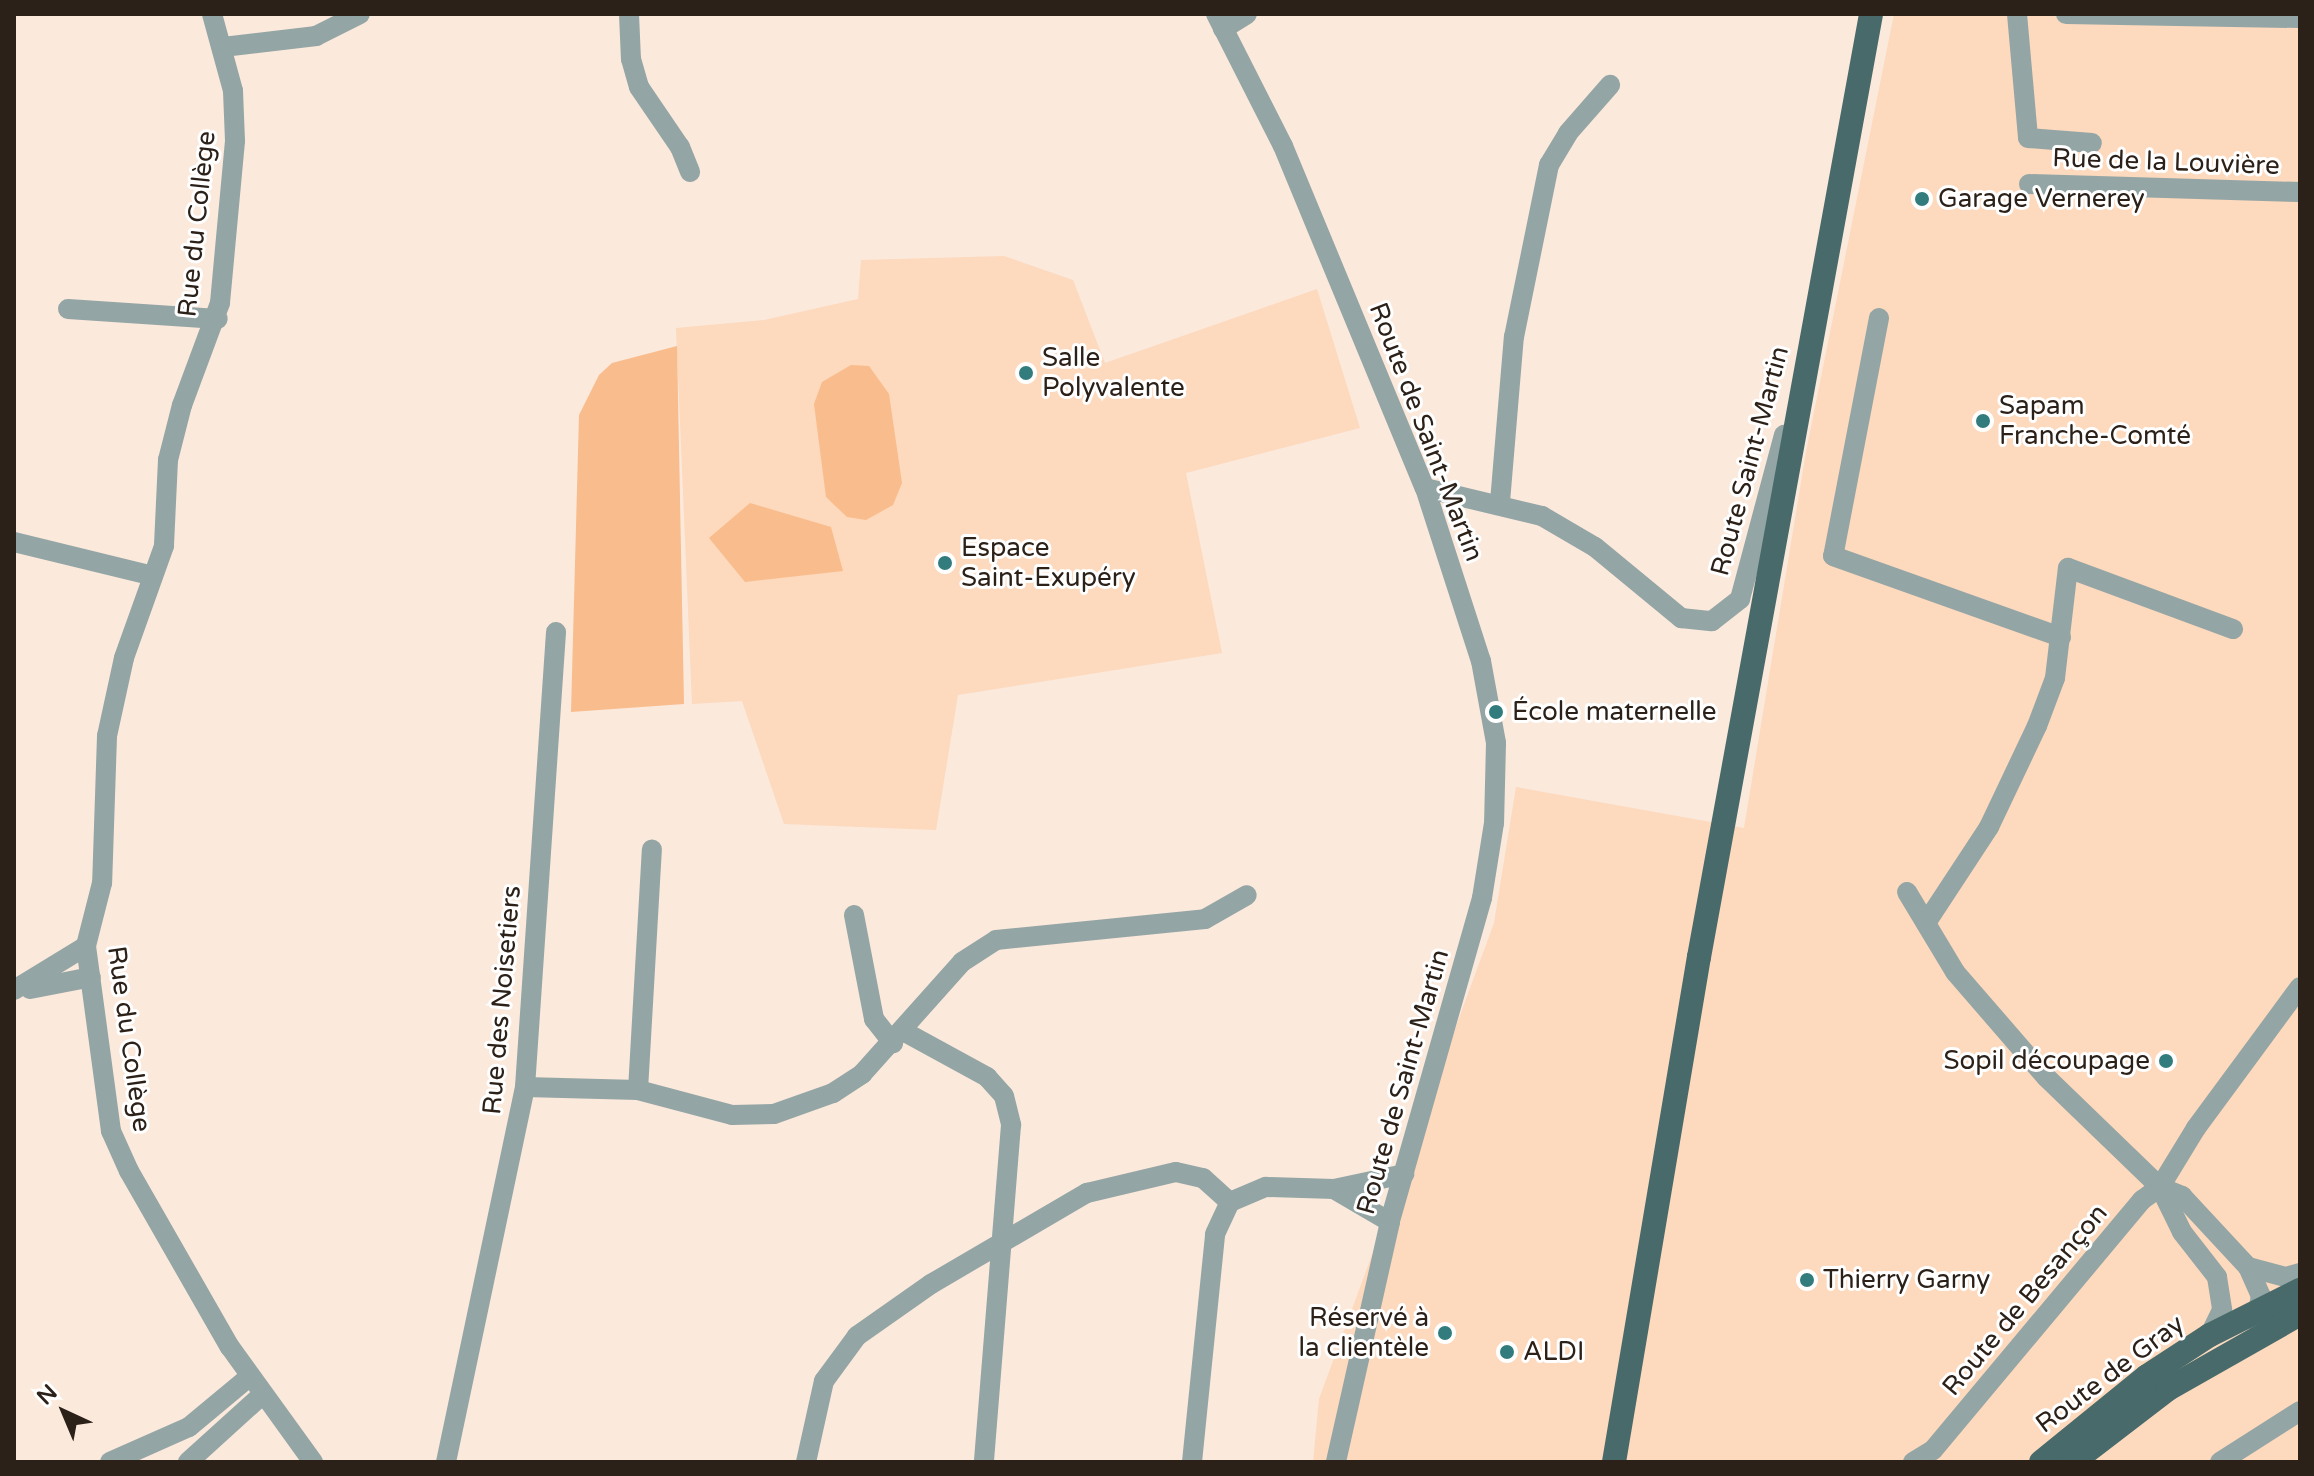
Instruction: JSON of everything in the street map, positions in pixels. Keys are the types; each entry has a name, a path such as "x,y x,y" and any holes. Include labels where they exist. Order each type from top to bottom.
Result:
{"main road":[{"path":"1614,1462 1618,1424 1871,14"},
{"name":"Route de Gray","path":"2041,1462 2111,1402 2210,1335 2300,1290"},
{"name":"Route de Gray","path":"2073,1462 2168,1389 2300,1314"},
{"path":"1606,1462 1618,1424"}],"street":[{"name":"Rue du Collège","path":"212,14 233,91 235,141 218,319 182,405 168,460 164,546 124,658 107,736 102,883 86,946 111,1131 129,1171 249,1377 313,1462"},
{"path":"223,47 316,36 360,14"},
{"path":"629,14 631,59 639,87 680,147 690,172"},
{"path":"1220,21 1247,14"},
{"path":"2017,14 2028,138 2092,143"},
{"path":"2066,14 2300,18"},
{"name":"Route de Saint-Martin","path":"1220,21 1283,146 1425,488 1481,661 1496,743 1494,823 1482,898 1390,1222 1339,1457"},
{"path":"1500,502 1514,337 1549,165 1568,133 1610,85"},
{"name":"Rue de la Louvière","path":"2029,184 2300,192"},
{"path":"68,309 218,319"},
{"name":"Route Saint-Martin","path":"1425,488 1500,502 1542,516 1595,547 1681,618 1712,621 1740,599 1817,311"},
{"path":"1879,318 1833,556 2061,637"},
{"path":"14,542 153,576"},
{"path":"1926,923 1989,827 2037,726 2061,637 2068,568 2233,629"},
{"name":"Rue des Noisetiers","path":"446,1462 525,1087 556,632"},
{"path":"638,1090 652,849"},
{"path":"1907,892 1955,972 2046,1077 2160,1187 2176,1222 2217,1277 2222,1310 2210,1335"},
{"path":"525,1087 638,1090 732,1115 774,1114 833,1093 898,1037 962,962 996,940 1205,919 1247,895"},
{"path":"854,915 874,1019 898,1037 987,1077 1004,1096 1011,1125 984,1462"},
{"path":"14,991 86,946"},
{"path":"14,991 91,977"},
{"name":"Route de Besançon","path":"1913,1462 1933,1450 2142,1200 2160,1187 2196,1128 2300,987"},
{"path":"806,1462 824,1381 836,1358 869,1327 1002,1241 1087,1193 1158,1174 1203,1178 1230,1202"},
{"path":"1192,1462 1215,1234 1230,1202 1266,1187 1334,1189 1404,1174"},
{"path":"2160,1187 2182,1196 2248,1267 2258,1283 2259,1310 2253,1338"},
{"path":"1334,1189 1390,1222"},
{"path":"2248,1267 2286,1277 2300,1273"},
{"path":"110,1462 189,1427 249,1377"},
{"path":"188,1462 262,1395"},
{"path":"2220,1462 2300,1411"}],"shaded area":[{"path":"1894,14 2300,14 2300,1462 1313,1462 1319,1399 1494,923 1516,787 1744,828 1806,452"},
{"name":"Espace Saint-Exupéry","path":"1004,256 1073,280 1105,363 1317,289 1360,428 1186,473 1222,653 958,695 936,830 784,824 742,701 692,704 676,328 764,320 858,299 861,260"},
{"path":"677,346 684,704 571,712 579,415 599,375 612,363"},
{"path":"851,365 869,366 889,394 902,483 893,505 866,520 847,517 826,497 814,404 822,382"},
{"path":"750,503 831,527 843,571 745,582 709,538"}],"place":[{"name":"Garage Vernerey","path":"1922,199"},
{"name":"Salle Polyvalente","path":"1026,373"},
{"name":"Sapam Franche-Comté","path":"1983,421"},
{"name":"Espace Saint-Exupéry","path":"945,563"},
{"name":"École maternelle","path":"1496,712"},
{"name":"Sopil découpage","path":"2166,1061"},
{"name":"Thierry Garny","path":"1807,1280"},
{"name":"Réservé à la clientèle","path":"1445,1333"},
{"name":"ALDI","path":"1507,1352"}]}
